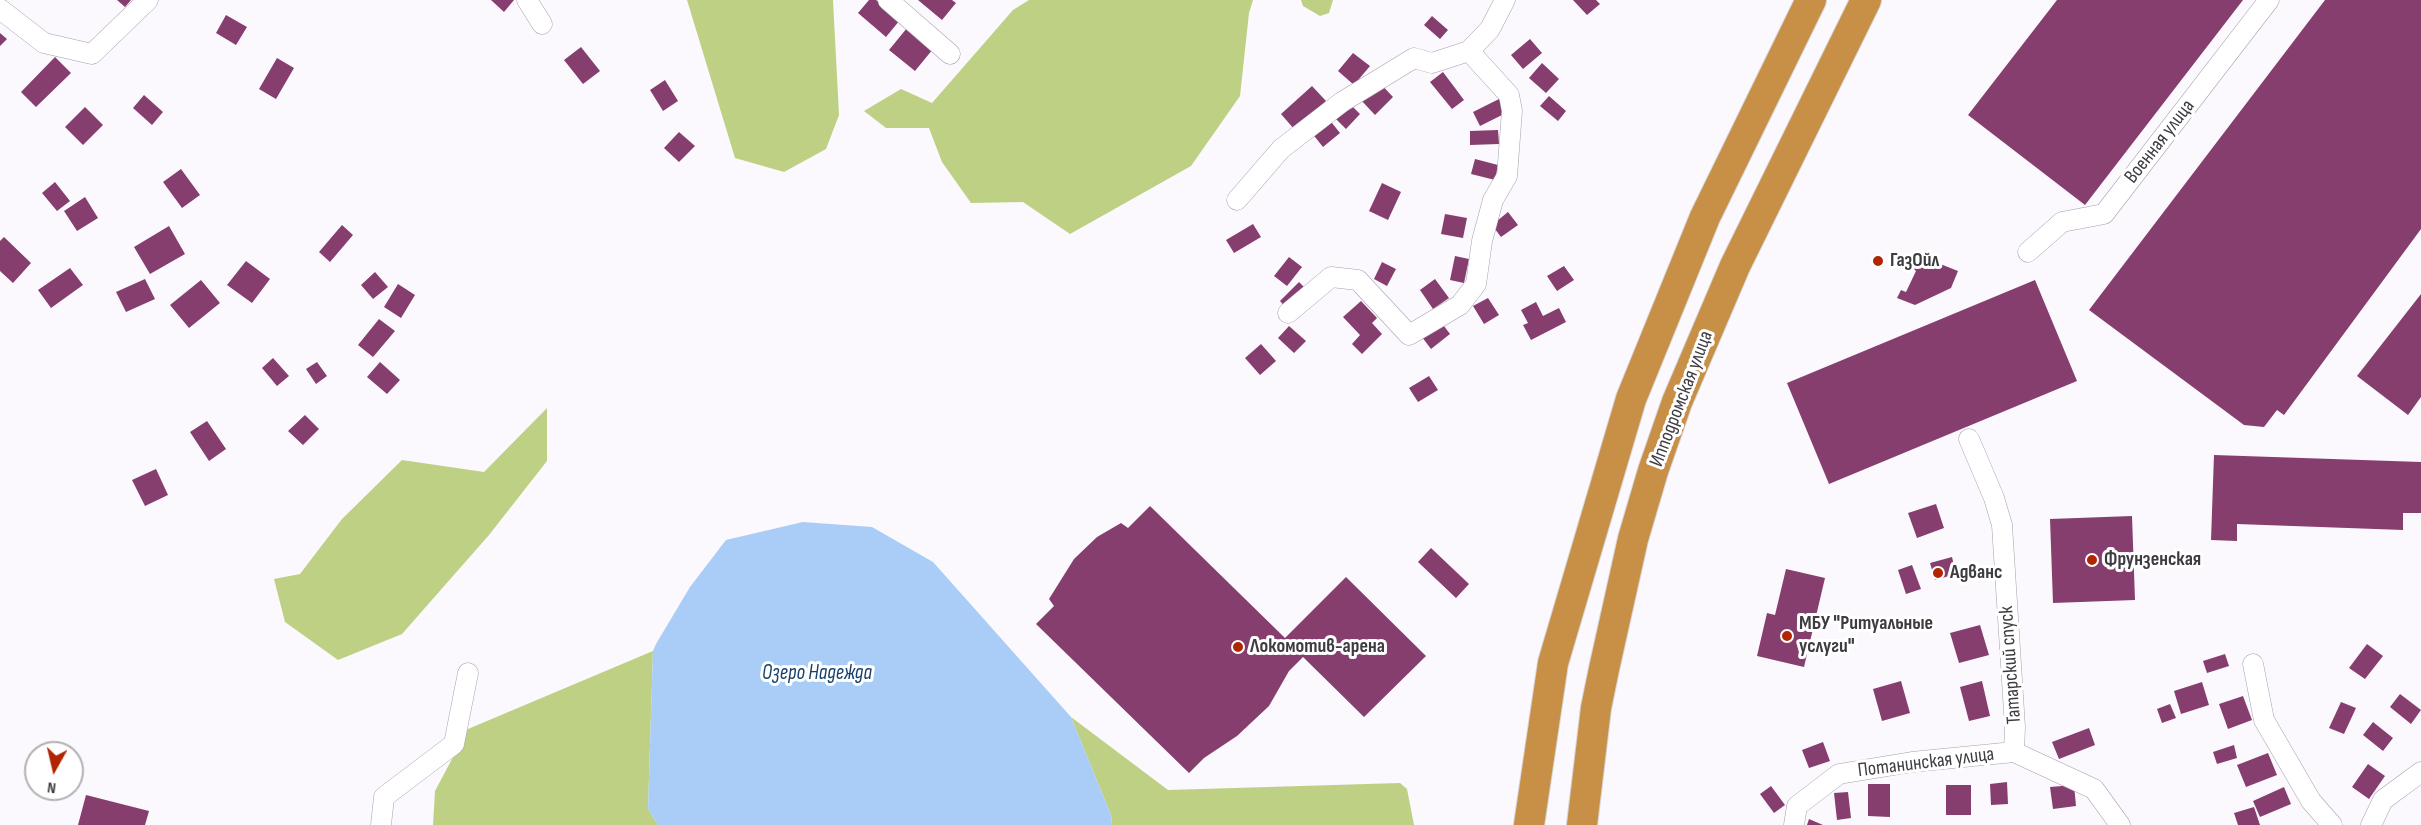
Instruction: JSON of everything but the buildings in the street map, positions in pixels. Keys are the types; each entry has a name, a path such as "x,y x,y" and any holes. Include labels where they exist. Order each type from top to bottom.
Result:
{"highway":[{"path":"1528,822 1553,663 1631,399 1668,302 1723,177 1811,0"},
{"name":"Ипподромская улица","path":"1582,825 1596,708 1634,539 1664,441 1735,266 1866,0"},
{"path":"1590,754 1598,825"}],"street":[{"path":"0,9 44,43 92,54 148,0"},
{"path":"527,0 542,24"},
{"path":"888,0 950,54"},
{"path":"1237,200 1281,149 1342,102 1414,58 1432,63 1469,51 1490,29 1505,0"},
{"name":"Военная улица","path":"2028,252 2062,222 2104,214 2269,0"},
{"path":"1288,313 1331,277 1358,280 1409,335 1460,305 1476,284 1482,241 1493,200 1507,176 1512,111 1509,95 1469,51"},
{"name":"Татарский спуск","path":"1968,440 1994,498 2002,525 2015,727 2014,752"},
{"path":"2253,663 2264,720 2311,801 2332,825"},
{"path":"381,825 384,797 454,744 468,673"},
{"path":"2014,752 2094,789 2120,825"},
{"name":"Потанинская улица","path":"1794,825 1797,806 1839,774 1912,762 2014,752"},
{"path":"2371,825 2383,800 2421,772"}],"green space":[{"path":"687,0 833,0 839,115 826,149 784,172 735,158"},
{"path":"1029,0 1253,0 1249,13 1240,96 1191,166 1070,234 1023,202 971,203 942,162 929,128 886,128 864,111 901,89 932,103 1013,10"},
{"path":"1301,0 1333,0 1329,13 1320,16 1303,6"},
{"path":"547,408 547,461 489,535 402,634 338,660 285,622 274,579 300,574 342,519 402,460 484,472"},
{"path":"653,651 648,809 658,825 433,825 435,791 468,729"},
{"path":"1071,717 1168,790 1400,783 1407,789 1414,825 1112,825 1111,815"}],"water":[{"name":"Озеро Надежда","path":"803,522 872,527 933,562 1071,717 1111,815 1112,825 658,825 648,809 653,651 656,644 690,587 726,540"}],"place":[{"name":"ГазОйл","path":"1878,261"},
{"name":"Фрунзенская","path":"2092,560"},
{"name":"Адванс","path":"1938,573"},
{"name":"МБУ \"Ритуальные услуги\"","path":"1787,636"},
{"name":"Локомотив-арена","path":"1238,647"}]}
